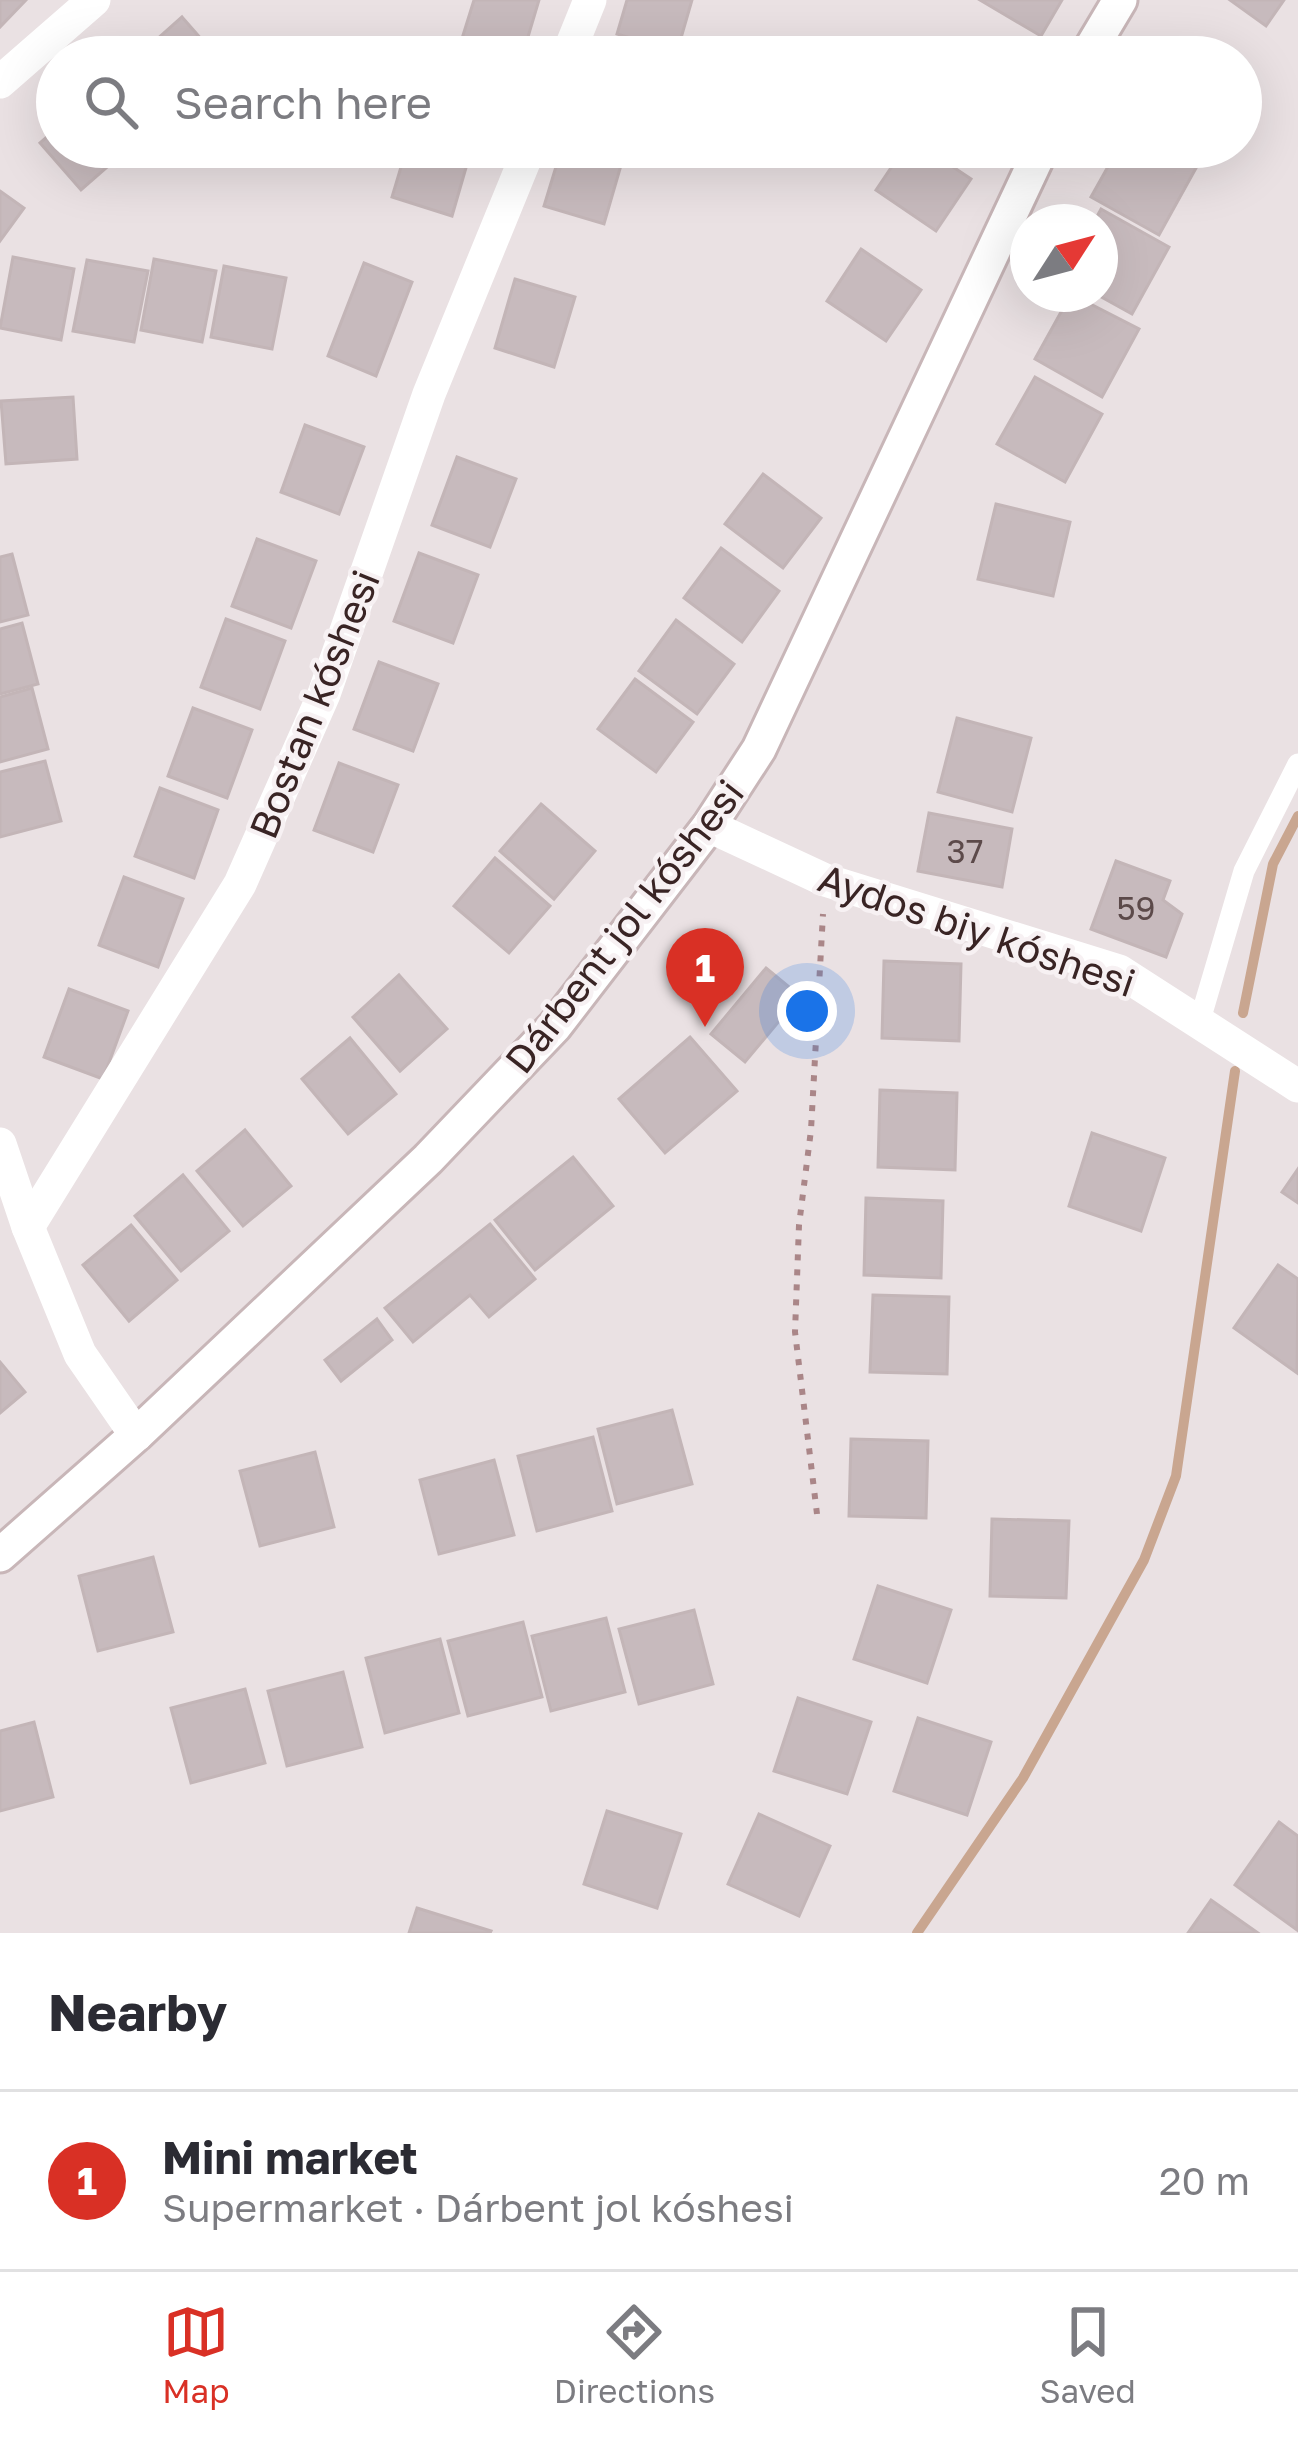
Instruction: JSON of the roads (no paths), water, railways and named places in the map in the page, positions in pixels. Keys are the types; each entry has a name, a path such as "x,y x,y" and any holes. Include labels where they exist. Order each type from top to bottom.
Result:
{"street":[{"path":"53,36 94,0"},
{"path":"575,36 590,0"},
{"path":"1098,36 1120,0"},
{"path":"0,82 36,51"},
{"name":"Bostan kóshesi","path":"28,1227 240,884 324,694 429,394 521,168"},
{"name":"Dárbent jol kóshesi","path":"0,1555 136,1436 428,1159 555,1026 709,826 759,749 1032,168"},
{"name":"Aydos biy kóshesi","path":"709,826 824,880 1119,971 1298,1086"},
{"path":"0,1144 80,1354 136,1436"}],"lane":[{"path":"1200,1020 1244,871 1298,764"}],"waterway":[{"path":"1243,1013 1273,864 1298,816"},
{"path":"917,1933 1023,1778 1144,1560 1176,1476 1235,1071"}],"place":[{"name":"Mini market","path":"705,1027"}]}
